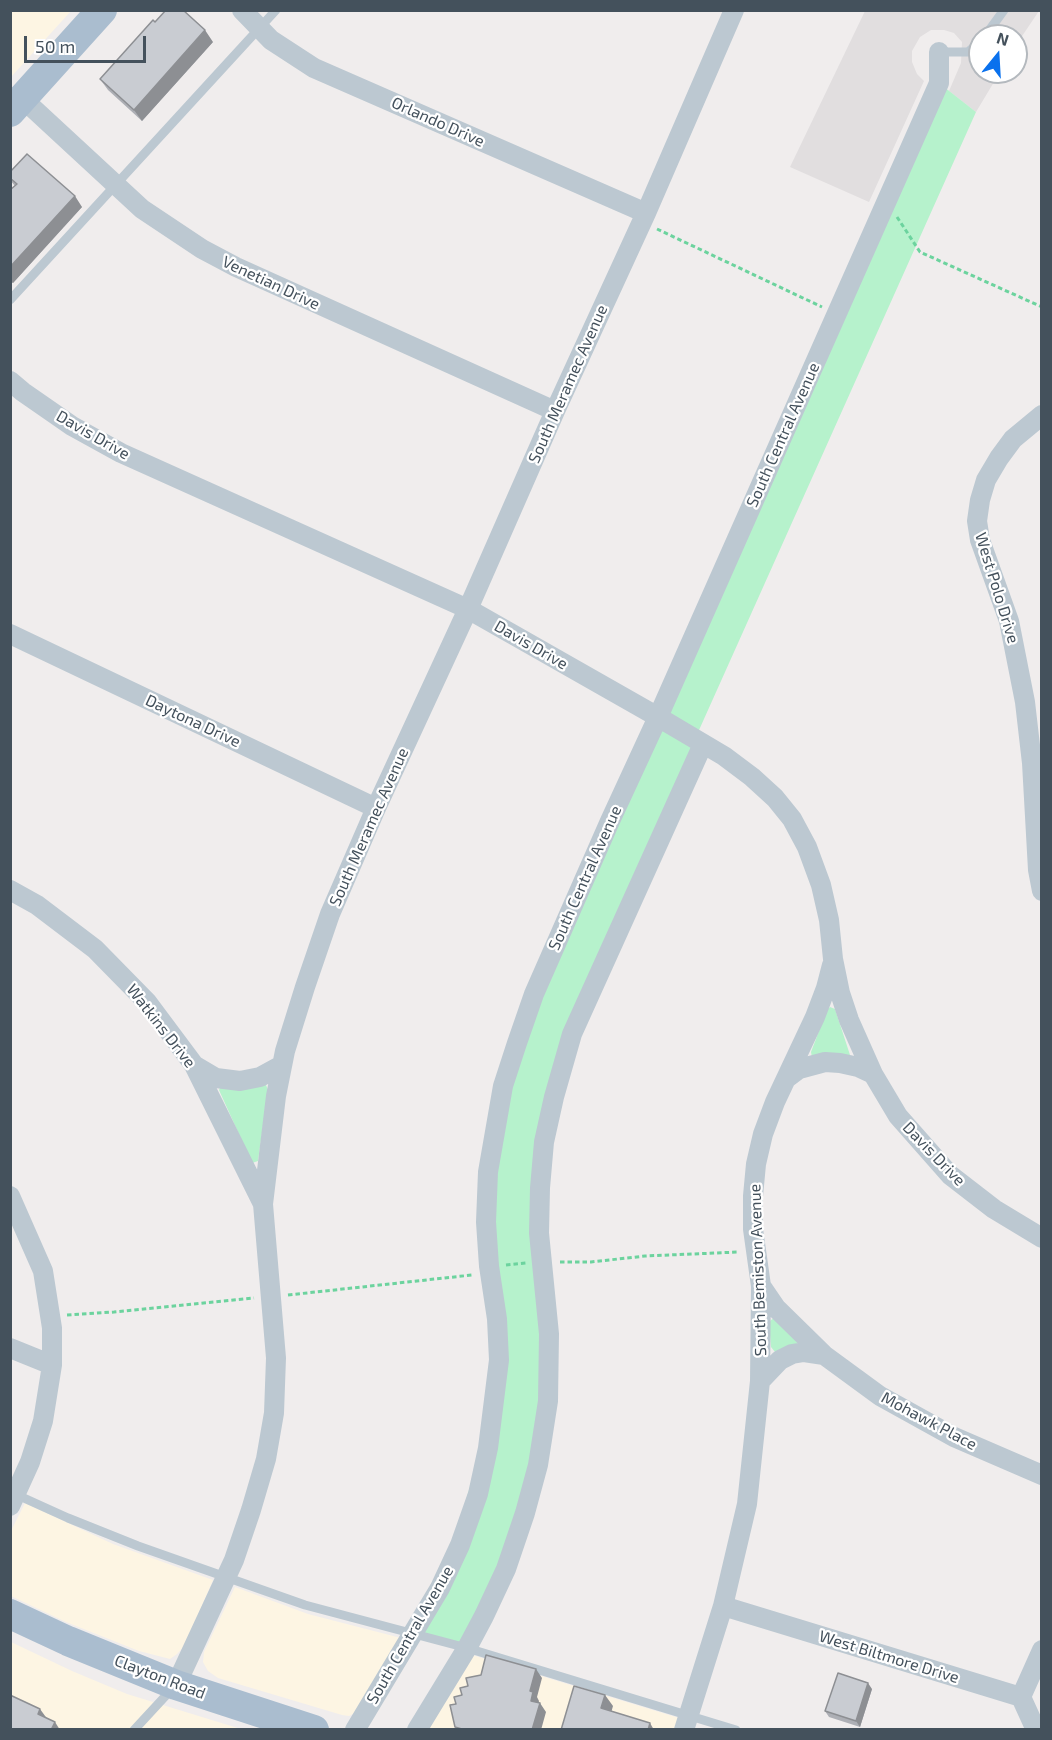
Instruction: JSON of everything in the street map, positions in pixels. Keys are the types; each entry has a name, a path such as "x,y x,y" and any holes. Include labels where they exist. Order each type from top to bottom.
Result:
{"main road":[{"path":"17,106 102,10"},
{"name":"Clayton Road","path":"10,1614 68,1641 265,1719 314,1730"}],"street":[{"name":"Orlando Drive","path":"242,10 290,53 314,68 644,218"},
{"name":"South Meramec Avenue","path":"176,1685 226,1578 251,1510 266,1459 274,1413 276,1358 263,1204 282,1065 305,987 330,914 376,808 644,218 730,12"},
{"name":"South Central Avenue","path":"355,1730 440,1588 460,1545 478,1494 488,1448 499,1360 486,1222 488,1172 503,1086 534,994 609,820 658,717 939,83 939,52"},
{"name":"Venetian Drive","path":"17,106 117,185 142,209 202,249 236,267 555,411"},
{"name":"Davis Drive","path":"10,381 22,392 72,426 121,453 468,609 658,717 752,777 775,798 792,819 807,847 821,885 829,920 833,959 840,993 849,1020 873,1074 898,1116 950,1175 994,1209 1041,1238"},
{"name":"West Polo Drive","path":"1041,414 1013,439 999,458 986,480 977,521 980,540 1009,621 1024,692 1032,763 1041,891"},
{"name":"Daytona Drive","path":"10,634 376,808"},
{"path":"417,1730 467,1648 506,1569 525,1514 538,1466 548,1401 549,1334 539,1233 540,1188 544,1142 572,1034 703,744"},
{"name":"Watkins Drive","path":"10,890 38,905 95,950 147,1002 194,1065 263,1204"},
{"name":"South Bemiston Avenue","path":"686,1722 723,1606 747,1504 760,1381 761,1286 755,1251 753,1196 756,1164 763,1134 775,1102 815,1017 826,988 833,959"},
{"path":"787,1078 799,1069 825,1062 858,1067 873,1074"},
{"path":"194,1065 216,1078 240,1082 260,1077 282,1065"},
{"path":"10,1196 44,1271 50,1316 52,1365 43,1421 30,1462 12,1497"},
{"name":"Mohawk Place","path":"761,1286 776,1308 824,1355 880,1396 954,1437 1041,1474"},
{"path":"10,1348 52,1365"},
{"path":"760,1381 780,1360 792,1354 804,1352 824,1355"},
{"name":"West Biltmore Drive","path":"723,1606 1021,1697"},
{"path":"1036,1730 1021,1697 1041,1650"}],"lane":[{"path":"10,300 276,10"},
{"path":"994,24 1004,10"},
{"path":"939,52 968,52"},
{"path":"12,1497 128,1542 306,1605 467,1648 686,1722 736,1730"},
{"path":"134,1730 176,1685"}],"path":[{"path":"882,210 898,218 920,252 1041,307"},
{"path":"644,218 837,314"},
{"path":"50,1316 114,1312 475,1275 489,1266 755,1251"}],"shaded area":[{"path":"10,11 71,11 11,77"},
{"path":"865,11 1039,11 1028,27 1028,24 968,24 968,84 993,84 976,112 949,91 961,63 962,42 954,33 944,30 931,30 920,37 912,51 912,62 917,74 924,81 869,202 790,167"},
{"path":"25,1503 113,1544 213,1580 185,1645 177,1654 170,1659 139,1651 66,1622 11,1596 10,1533"},
{"path":"235,1587 308,1614 401,1638 355,1713 349,1716 342,1715 218,1678 208,1671 203,1662 204,1652"},
{"path":"11,1642 127,1694 241,1729 11,1730"},
{"path":"472,1655 679,1718 676,1730 428,1730"}],"green space":[{"path":"939,83 976,112 695,739 554,1097 543,1280 538,1465 467,1648 413,1635 440,1588 495,1402 489,1266 503,1086"},
{"path":"830,1007 835,1009 850,1055 812,1058 811,1052"},
{"path":"266,1085 268,1090 258,1161 252,1163 219,1090 220,1088"},
{"path":"776,1317 799,1343 775,1352 771,1347 769,1323"}],"building":[{"path":"166,10 183,10 205,30 134,110 100,79 153,20 155,22"},
{"path":"27,154 75,196 10,267 10,190 17,184 10,178 10,172"},
{"path":"486,1655 536,1669 530,1691 533,1692 531,1701 540,1703 532,1730 465,1730 455,1727 450,1705 456,1704 454,1697 462,1695 460,1688 468,1686 466,1678 481,1675"},
{"path":"838,1673 868,1683 856,1721 825,1711"},
{"path":"574,1686 605,1695 601,1708 650,1723 648,1730 561,1730"},
{"path":"10,1695 40,1709 38,1714 55,1722 51,1730 10,1730"}]}
